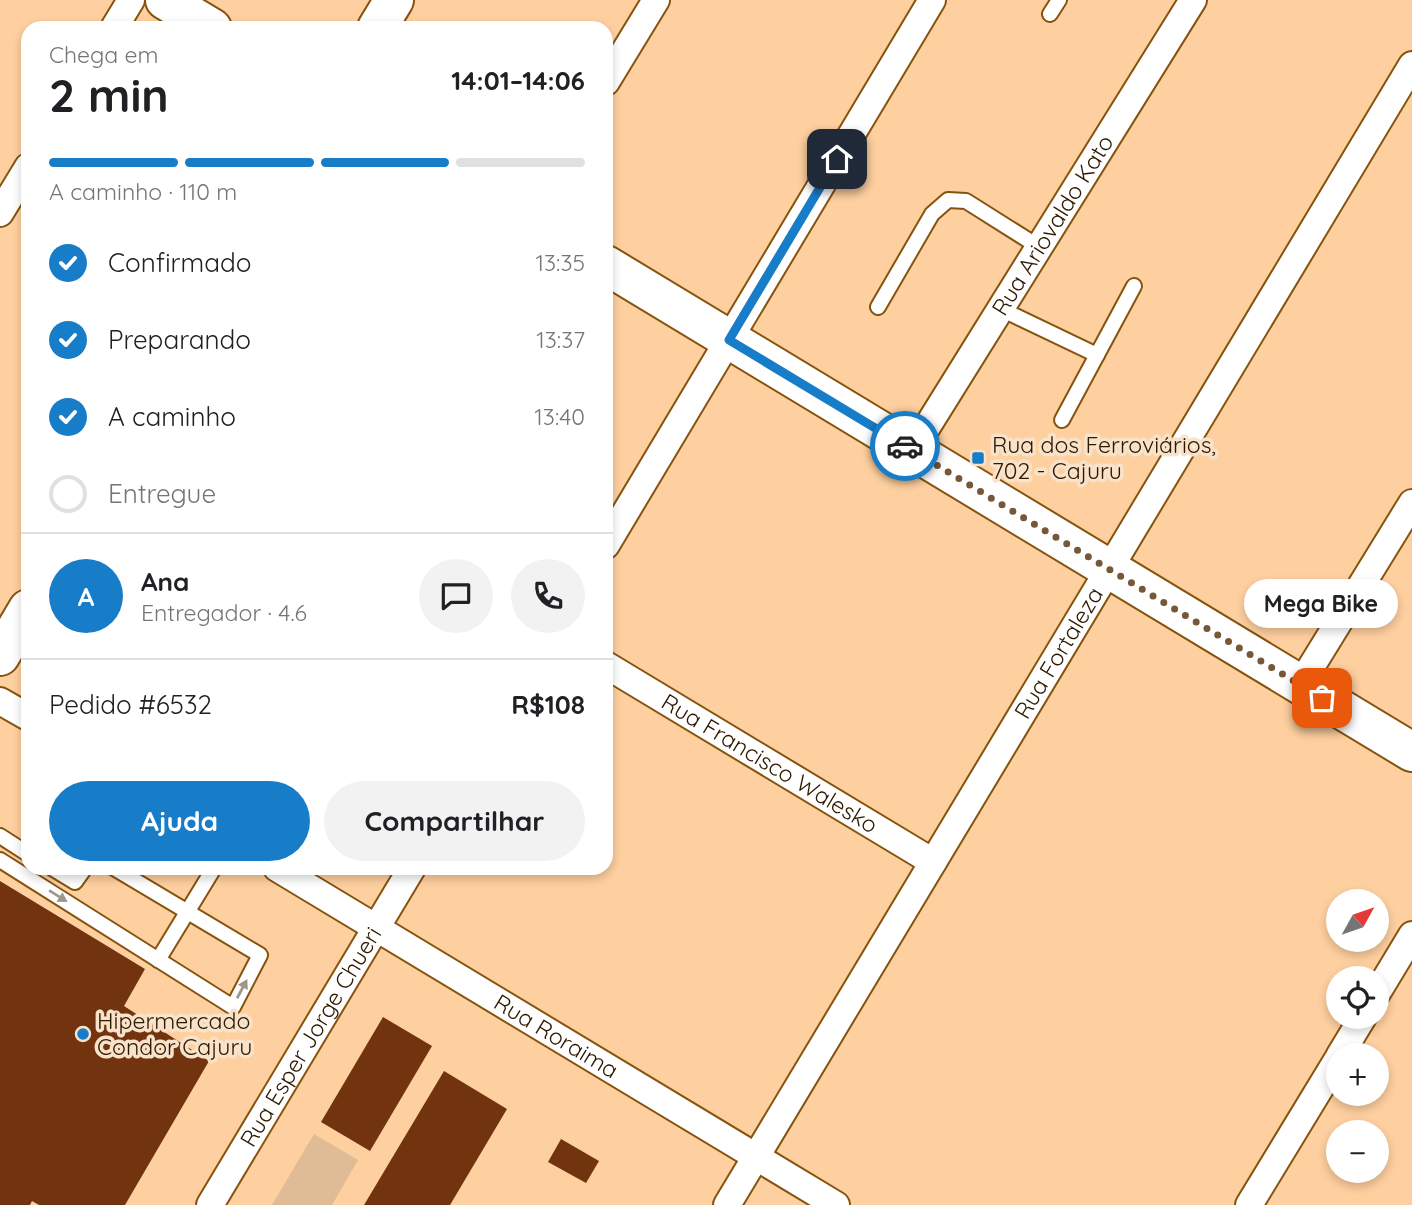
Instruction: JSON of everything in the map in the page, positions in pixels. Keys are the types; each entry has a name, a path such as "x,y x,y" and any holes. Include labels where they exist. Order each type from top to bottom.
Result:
{"street":[{"path":"118,21 131,0"},
{"path":"166,0 200,21"},
{"path":"381,21 394,0"},
{"path":"613,71 656,0"},
{"path":"613,533 932,0"},
{"name":"Rua Ariovaldo Kato","path":"912,451 1192,0"},
{"name":"Rua Fortaleza","path":"727,1205 1412,65"},
{"path":"0,213 21,178"},
{"path":"613,269 1412,752"},
{"path":"1300,685 1412,503"},
{"path":"0,656 21,621"},
{"name":"Rua Francisco Walesko","path":"613,669 933,862"},
{"path":"0,701 21,714"},
{"name":"Rua Roraima","path":"289,875 835,1205"},
{"name":"Rua Esper Jorge Chueri","path":"210,1205 408,875"},
{"path":"1389,973 1412,935"},
{"path":"1249,1205 1326,1078"}],"lane":[{"path":"1050,14 1059,0"},
{"path":"878,307 932,214 948,200 966,201 1039,247"},
{"path":"1062,420 1134,286"},
{"path":"1001,310 1097,355"},
{"path":"0,836 21,849"},
{"path":"0,860 21,873"},
{"path":"24,875 233,1007 260,954 126,875"},
{"path":"64,875 75,882 80,875"},
{"path":"158,960 210,875"}],"shaded area":[{"path":"314,1134 358,1160 332,1205 272,1205"}],"building":[{"name":"Hipermercado Condor Cajuru","path":"0,881 145,969 124,1006 209,1061 125,1205 39,1205 32,1201 30,1205 0,1205"},
{"path":"383,1017 432,1046 370,1151 321,1122"},
{"path":"444,1071 507,1109 450,1205 364,1205"},
{"path":"561,1139 599,1161 586,1183 548,1162"}],"way so far":[{"path":"905,446 1322,698"}],"place":[{"name":"Rua dos Ferroviários, 702 - Cajuru","path":"978,458"},
{"name":"Mega Bike","path":"1322,698"},
{"name":"Hipermercado Condor Cajuru","path":"83,1034"}],"route":[{"path":"837,159 729,340 905,446"}]}
